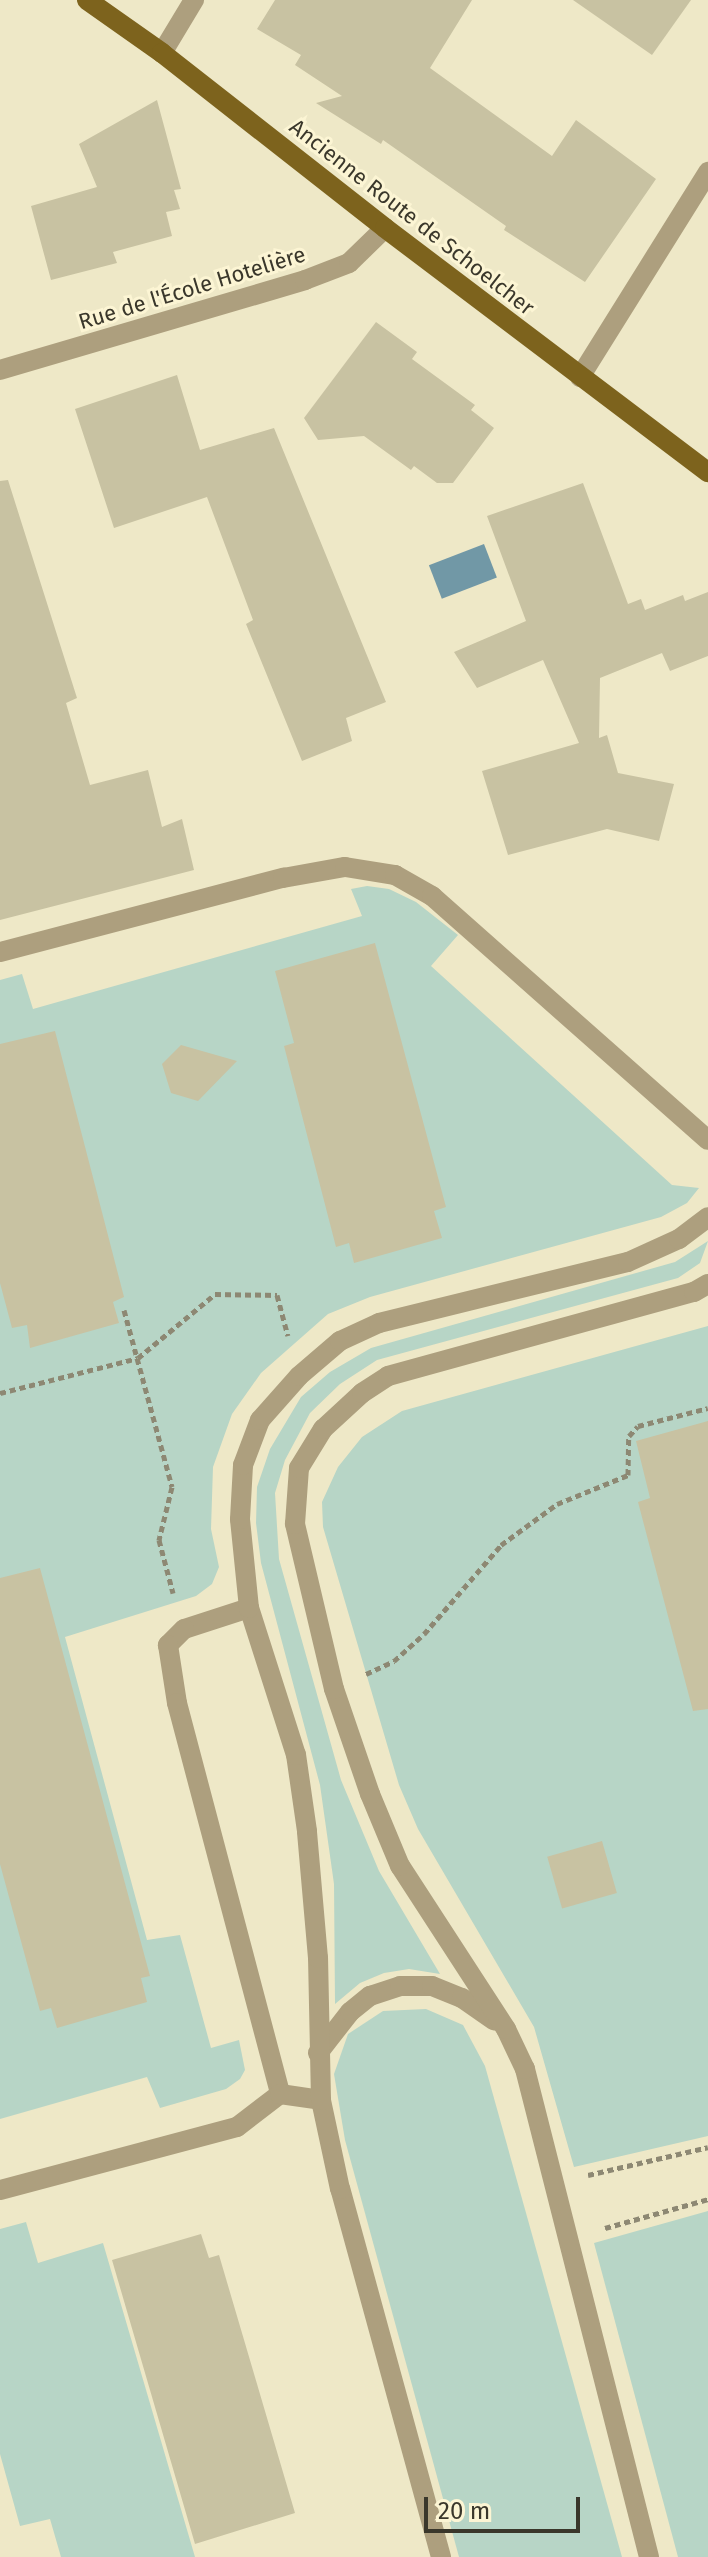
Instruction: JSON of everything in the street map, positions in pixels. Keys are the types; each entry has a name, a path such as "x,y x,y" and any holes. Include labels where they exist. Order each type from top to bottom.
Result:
{"main road":[{"name":"Ancienne Route de Schoelcher","path":"87,0 162,53 385,228 708,472"}],"street":[{"path":"162,53 194,0"},
{"path":"580,377 708,172"},
{"name":"Rue de l'École Hotelière","path":"0,370 305,280 349,263 385,228"},
{"path":"0,952 283,878 345,867 395,875 432,896 708,1140"},
{"path":"441,2557 340,2189 321,2100 318,1958 307,1831 296,1755 249,1608 240,1519 243,1465 260,1420 299,1376 340,1341 379,1323 628,1262 679,1239 708,1217"},
{"path":"649,2557 525,2069 506,2029 400,1866 370,1794 334,1689 295,1524 299,1468 323,1429 362,1393 388,1376 678,1297 708,1284"},
{"path":"249,1608 184,1629 168,1645 177,1703 280,2094"},
{"path":"318,2053 350,2012 370,1996 400,1986 432,1986 462,1998 506,2029"},
{"path":"0,2190 237,2127 280,2094 321,2100"}],"path":[{"path":"0,1393 138,1358 215,1294 277,1295 299,1376"},
{"path":"124,1310 172,1487 159,1540 184,1629"},
{"path":"334,1689 394,1661 424,1634 501,1545 557,1504 628,1475 629,1436 638,1426 708,1408"},
{"path":"556,2183 708,2147"},
{"path":"569,2238 708,2199"}],"green space":[{"path":"367,886 389,889 416,902 458,935 431,966 672,1185 699,1188 687,1203 661,1217 370,1297 328,1314 261,1373 232,1414 213,1467 211,1529 219,1567 212,1584 196,1596 65,1637 147,1940 180,1935 211,2048 239,2040 245,2070 240,2079 226,2089 160,2108 147,2077 0,2119 0,980 22,974 33,1009 362,916 351,889"},
{"path":"708,1241 700,1263 678,1278 377,1360 340,1384 310,1413 285,1460 275,1493 279,1559 341,1780 379,1871 440,1974 409,1969 384,1973 360,1983 335,2004 334,1884 320,1785 261,1563 256,1523 257,1487 270,1449 301,1397 330,1372 371,1348 675,1262"},
{"path":"708,1326 708,2136 574,2167 534,2027 418,1829 399,1785 323,1527 322,1502 338,1467 362,1437 402,1411"},
{"path":"426,2009 463,2025 485,2066 622,2557 459,2557 345,2140 334,2074 348,2034 383,2011"},
{"path":"708,2211 708,2557 678,2557 594,2243"},
{"path":"26,2222 38,2263 103,2243 195,2557 61,2557 50,2519 20,2526 0,2454 0,2229"}],"water":[{"path":"484,544 497,578 442,599 429,565"}],"building":[{"path":"275,0 472,0 430,68 552,156 576,120 656,179 585,282 504,230 506,226 383,140 381,144 316,103 342,96 295,65 301,55 257,29"},
{"path":"573,0 691,0 652,55"},
{"path":"157,100 181,189 174,190 180,209 166,212 172,236 113,252 117,263 51,280 31,206 97,187 79,144"},
{"path":"376,322 417,352 412,359 475,405 471,410 494,428 453,483 437,483 414,466 411,470 364,436 318,440 304,418"},
{"path":"177,375 200,450 274,428 386,702 346,718 352,741 302,761 246,624 253,620 207,497 114,528 75,409"},
{"path":"8,480 77,698 66,703 90,785 148,770 162,827 182,819 194,870 0,920 0,481"},
{"path":"583,483 628,604 641,599 645,610 683,595 685,601 708,592 708,656 670,671 662,653 600,678 599,738 607,735 618,773 674,784 659,841 607,829 508,855 482,771 579,743 543,660 477,688 454,652 526,621 487,516"},
{"path":"375,943 446,1207 434,1211 442,1238 354,1263 349,1243 336,1247 284,1046 294,1043 275,971"},
{"path":"55,1031 124,1297 113,1302 119,1323 30,1348 27,1325 12,1328 0,1283 0,1044"},
{"path":"181,1045 237,1061 198,1101 171,1093 162,1064"},
{"path":"708,1421 708,1709 693,1711 638,1502 650,1498 636,1441"},
{"path":"40,1568 150,1976 141,1978 147,2002 57,2028 51,2008 40,2011 0,1864 0,1578"},
{"path":"602,1841 617,1893 562,1909 547,1857"},
{"path":"201,2234 209,2258 219,2255 295,2513 195,2544 112,2260"}]}
